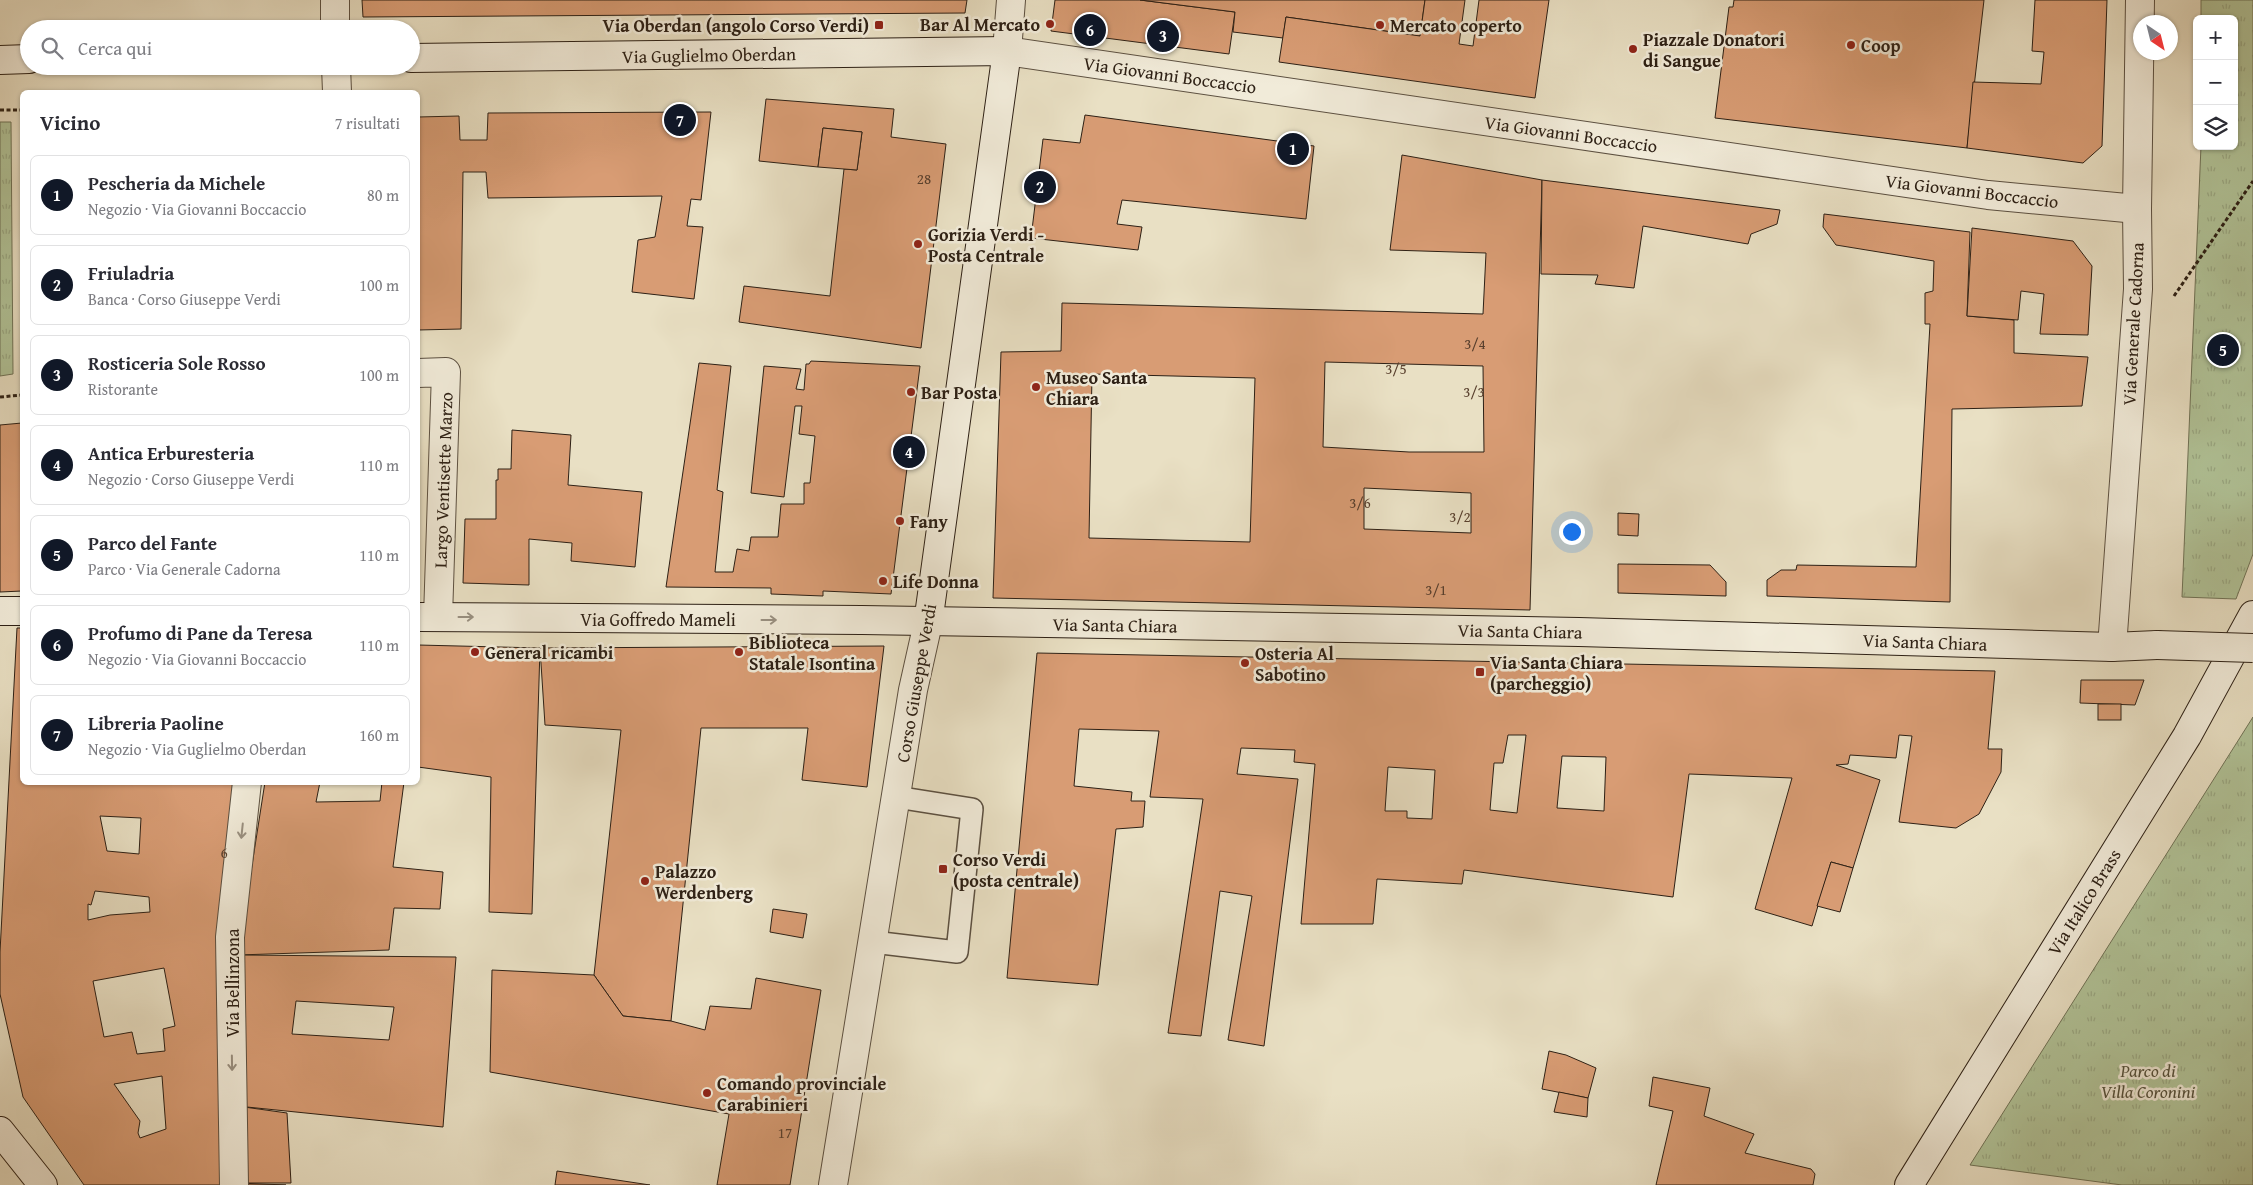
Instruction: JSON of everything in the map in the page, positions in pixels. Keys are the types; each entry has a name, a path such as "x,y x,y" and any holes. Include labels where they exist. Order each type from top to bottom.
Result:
{"main road":[{"path":"335,0 336,20"},
{"name":"Corso Giuseppe Verdi","path":"833,1185 913,690 928,623 1007,50 1011,0"},
{"name":"Via Generale Cadorna","path":"2112,647 2138,289 2137,209 2140,0"},
{"name":"Via Guglielmo Oberdan","path":"420,58 1007,50"},
{"name":"Via Giovanni Boccaccio","path":"1007,50 1988,195 2137,209"},
{"path":"0,60 20,60"},
{"path":"336,75 337,90"},
{"name":"Largo Ventisette Marzo","path":"420,373 446,372 428,617"},
{"path":"0,611 20,611"},
{"name":"Via Italico Brass","path":"1909,1185 2187,736 2253,615"},
{"name":"Via Goffredo Mameli","path":"428,617 928,623"},
{"name":"Via Santa Chiara","path":"928,623 1579,632 2112,647 2157,644 2253,648"},
{"name":"Via Bellinzona","path":"234,1185 230,937 247,785"},
{"path":"0,1131 43,1185"}],"lane":[{"path":"873,942 957,952 972,809 896,797"}],"path":[{"path":"0,110 20,110"},
{"path":"2172,301 2253,180"},
{"path":"0,397 20,395"}],"green space":[{"path":"2201,0 2253,0 2253,554 2236,599 2182,597 2201,150 2238,150 2238,15 2201,15"},
{"path":"0,122 11,122 13,374 0,376"},
{"name":"Parco di Villa Coronini","path":"2253,717 2253,1185 2122,1185 1970,1165"}],"building":[{"path":"362,0 967,0 965,13 363,17"},
{"path":"1055,0 1140,0 1235,12 1229,54 1051,31"},
{"name":"Mercato coperto","path":"1140,0 1425,0 1420,36 1286,17 1283,38 1233,32 1235,12"},
{"path":"1425,0 1465,0 1459,44 1473,46 1479,0 1549,0 1535,98 1279,62 1286,17 1420,36"},
{"name":"Coop","path":"1734,0 1984,0 1967,148 1715,118 1729,7 1733,7"},
{"path":"2035,0 2107,0 2102,146 2083,163 1967,148 1973,82 2041,84 2044,52 2032,51"},
{"path":"766,99 894,109 891,137 946,144 921,348 739,322 744,286 830,296 844,169 857,170 862,132 823,128 818,167 759,161"},
{"path":"711,112 701,200 691,199 687,226 703,227 694,299 632,292 638,240 655,237 662,196 488,198 486,172 463,172 461,329 420,330 420,117 459,116 460,140 487,140 488,113"},
{"path":"1085,115 1314,146 1306,219 1122,200 1117,224 1142,227 1138,250 1031,238 1043,139 1080,143"},
{"path":"823,128 862,132 857,170 818,167"},
{"path":"1402,155 1542,180 1530,610 993,598 1001,352 1061,351 1062,303 1483,314 1486,253 1390,250","holes":["1325,362 1483,366 1484,452 1409,452 1323,447","1092,374 1255,378 1250,542 1089,538","1364,488 1471,493 1471,533 1364,529"]},
{"path":"1542,180 1780,210 1777,224 1751,234 1748,244 1643,226 1634,288 1595,284 1598,275 1541,274"},
{"path":"1824,214 1970,232 1967,316 2014,320 2014,353 2088,357 2082,406 1952,409 1950,602 1767,596 1767,580 1781,570 1796,570 1797,565 1916,567 1930,324 1925,324 1925,293 1933,291 1934,261 1836,245 1823,227"},
{"path":"1972,228 2073,241 2092,266 2088,335 2040,334 2044,294 2021,291 2018,320 1967,316"},
{"path":"811,361 920,366 891,594 823,591 823,596 771,594 771,588 666,587 699,363 731,366 717,490 723,492 715,572 733,572 737,549 749,551 751,537 778,537 781,504 804,504 804,483 810,483 815,436 799,434 802,406 795,406 784,497 751,493 764,366 801,369 796,389 804,390 806,364 809,364"},
{"path":"20,423 20,591 0,592 0,425"},
{"path":"512,430 571,435 568,485 642,492 635,567 571,561 572,543 529,539 529,585 463,583 465,519 496,519 496,480 498,480 498,469 511,469"},
{"path":"1618,513 1639,514 1638,536 1618,535"},
{"path":"1618,564 1710,565 1726,582 1726,596 1618,593"},
{"path":"17,628 20,628 20,785 234,785 228,1185 84,1185 23,1097 0,994 0,952","holes":["100,816 141,818 139,854 107,851","95,891 149,897 150,912 110,915 88,920 88,904 91,905","164,968 175,1026 163,1029 165,1051 137,1054 132,1032 104,1037 93,981","162,1076 166,1129 140,1138 138,1133 140,1121 114,1084"]},
{"path":"420,645 540,648 532,914 489,912 491,777 420,767"},
{"name":"Palazzo Werdenberg","path":"884,646 867,787 802,780 808,728 701,728 671,1021 623,1016 594,975 621,730 545,725 540,648"},
{"path":"1037,653 1995,671 1988,749 2002,749 2001,772 1979,814 1956,828 1899,822 1912,736 1899,735 1896,758 1850,755 1848,764 1836,765 1880,780 1853,868 1831,862 1812,926 1755,909 1792,778 1689,774 1673,897 1464,870 1462,884 1377,879 1373,924 1301,924 1315,764 1294,762 1295,750 1241,748 1237,774 1298,779 1264,1046 1228,1040 1252,896 1220,891 1201,1036 1168,1033 1203,799 1150,797 1159,731 1079,729 1074,786 1132,792 1131,801 1145,801 1143,827 1116,829 1098,985 1007,978","holes":["1508,735 1526,735 1517,813 1490,810 1494,763 1503,763","1562,756 1606,757 1604,811 1557,808","1388,767 1435,770 1432,819 1407,818 1407,811 1385,811"]},
{"path":"2081,680 2144,680 2135,705 2080,703"},
{"path":"2098,704 2121,704 2121,720 2098,720"},
{"path":"265,785 319,785 316,802 380,801 382,785 404,785 393,867 443,872 440,909 394,908 389,950 238,955"},
{"path":"1831,862 1853,868 1840,912 1817,906"},
{"path":"773,909 807,914 803,938 770,932"},
{"path":"238,955 456,957 443,1127 237,1106","holes":["296,1001 394,1007 389,1040 292,1034"]},
{"name":"Comando provinciale Carabinieri","path":"492,970 594,975 623,1016 671,1021 705,1030 710,1006 751,1009 756,978 821,990 790,1185 717,1185 729,1114 490,1072"},
{"path":"1549,1051 1566,1055 1596,1068 1588,1098 1542,1089"},
{"path":"1653,1077 1710,1088 1704,1116 1754,1134 1745,1153 1811,1169 1815,1174 1813,1185 1656,1185 1673,1111 1649,1106"},
{"path":"1559,1092 1588,1098 1587,1117 1554,1112"},
{"path":"237,1106 287,1113 291,1183 238,1183"},
{"path":"557,1171 650,1185 555,1185"},
{"path":"238,1183 286,1185 238,1185"}],"place":[{"name":"Bar Al Mercato","path":"1050,24"},
{"name":"Via Oberdan (angolo Corso Verdi)","path":"879,25"},
{"name":"Mercato coperto","path":"1380,25"},
{"name":"Profumo di Pane da Teresa","path":"1090,30"},
{"name":"Rosticeria Sole Rosso","path":"1163,36"},
{"name":"Coop","path":"1851,45"},
{"name":"Piazzale Donatori di Sangue","path":"1633,49"},
{"name":"Libreria Paoline","path":"680,120"},
{"name":"Pescheria da Michele","path":"1293,149"},
{"name":"Friuladria","path":"1040,187"},
{"name":"Gorizia Verdi - Posta Centrale","path":"918,244"},
{"name":"Parco del Fante","path":"2223,350"},
{"name":"Museo Santa Chiara","path":"1036,387"},
{"name":"Bar Posta","path":"911,392"},
{"name":"Antica Erburesteria","path":"909,452"},
{"name":"Fany","path":"900,521"},
{"name":"Life Donna","path":"883,581"},
{"name":"General ricambi","path":"475,652"},
{"name":"Biblioteca Statale Isontina","path":"739,652"},
{"name":"Osteria Al Sabotino","path":"1245,663"},
{"name":"Via Santa Chiara (parcheggio)","path":"1480,672"},
{"name":"Corso Verdi (posta centrale)","path":"943,869"},
{"name":"Palazzo Werdenberg","path":"645,881"},
{"name":"Comando provinciale Carabinieri","path":"707,1093"}]}
